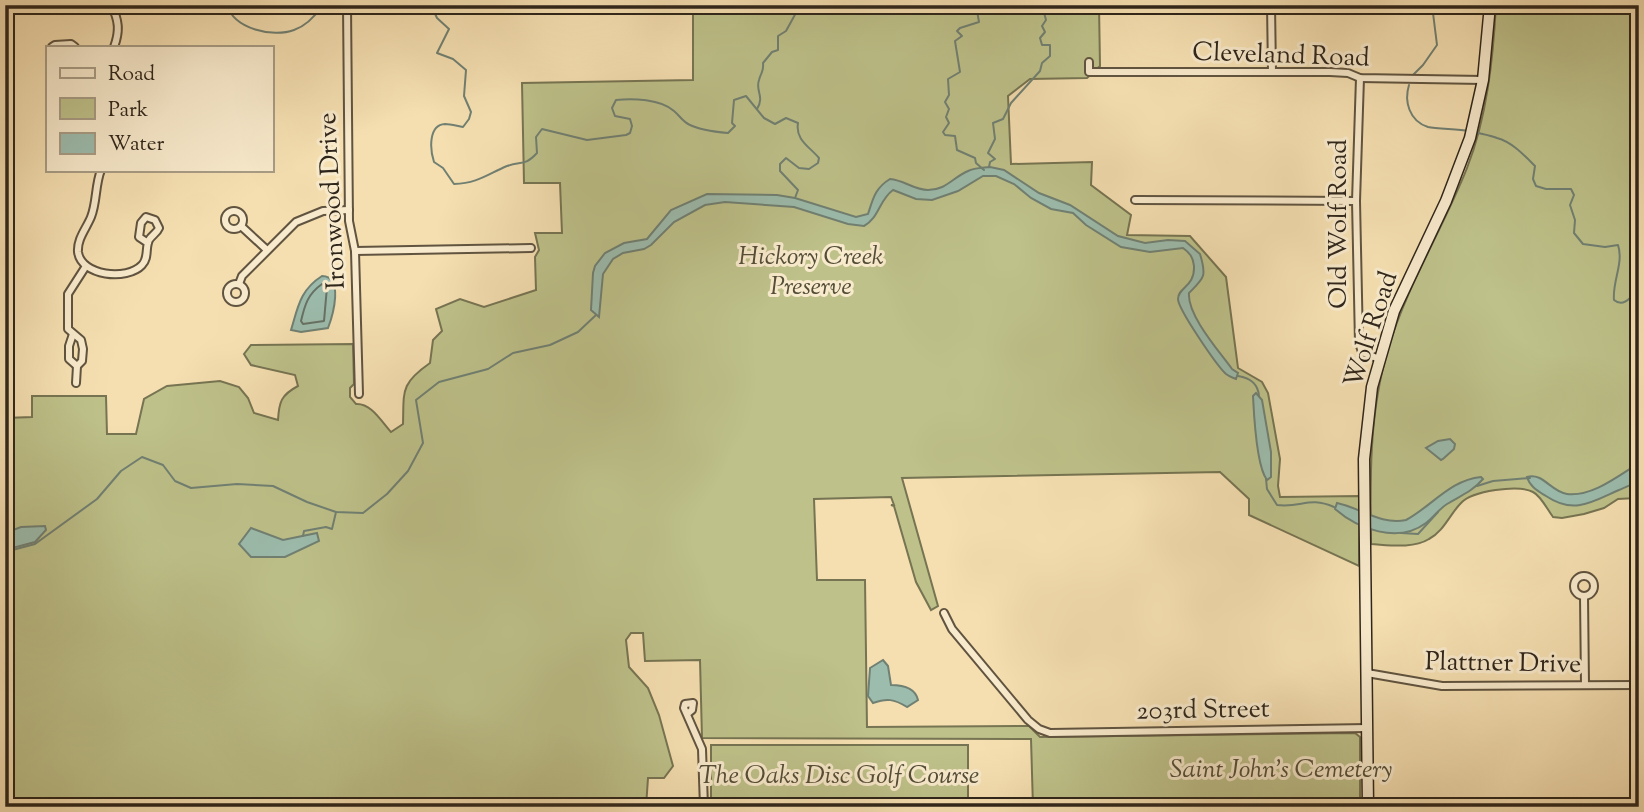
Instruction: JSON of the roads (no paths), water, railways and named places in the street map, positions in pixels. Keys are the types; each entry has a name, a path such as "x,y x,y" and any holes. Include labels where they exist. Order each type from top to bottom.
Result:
{"main road":[{"name":"Wolf Road","path":"1368,807 1365,436 1371,387 1394,311 1446,201 1470,138 1483,80 1490,5"}],"street":[{"path":"111,5 119,33 114,46"},
{"name":"Ironwood Drive","path":"346,5 349,209 355,251 359,394"},
{"path":"1271,5 1272,72"},
{"path":"54,46 74,46"},
{"name":"Cleveland Road","path":"1088,62 1089,72 1330,72 1348,73 1360,78 1483,80"},
{"name":"Old Wolf Road","path":"1360,78 1356,201 1359,343 1362,352 1379,359"},
{"path":"101,172 91,216 79,241 78,254 86,266 108,274 132,272 143,265 148,254 148,243"},
{"path":"1135,200 1356,201"},
{"path":"239,284 242,276 267,250 306,216 349,209"},
{"path":"241,226 267,250"},
{"path":"355,251 531,248"},
{"path":"76,383 77,366 82,361 83,349 81,340 68,329 68,295 86,266"},
{"path":"73,334 69,359 77,366"},
{"path":"1584,596 1585,685"},
{"name":"203rd Street","path":"944,613 952,629 1028,720 1039,729 1050,733 1368,728"},
{"name":"Plattner Drive","path":"1367,673 1442,686 1639,685"},
{"path":"687,714 702,750 704,807"}],"water":[{"path":"990,167 1004,170 1039,193 1070,205 1118,236 1145,243 1185,241 1200,254 1204,272 1201,280 1189,293 1193,312 1212,343 1238,373 1236,379 1226,374 1215,360 1180,305 1179,295 1194,273 1193,260 1183,248 1150,252 1121,247 1086,225 1073,213 1051,209 1014,184 996,176 983,176 958,191 932,200 916,199 893,190 864,226 848,224 794,207 725,202 705,205 674,222 651,245 623,253 613,259 603,274 599,317 591,310 593,273 605,253 624,243 647,239 671,210 707,194 777,195 856,217 868,214 878,190 890,179 923,190 934,189 970,170"},
{"path":"322,276 333,282 335,289 328,328 301,332 291,330 304,293"},
{"path":"1256,393 1262,400 1271,452 1271,477 1267,480 1260,464 1256,440 1253,396"},
{"path":"1450,439 1455,444 1454,449 1441,460 1426,448 1438,441"},
{"path":"1639,463 1639,480 1583,505 1556,502 1535,488 1527,477 1538,477 1556,490 1576,494 1595,489"},
{"path":"1481,477 1483,479 1475,487 1444,506 1426,523 1403,532 1391,533 1367,528 1335,509 1337,503 1379,518 1406,520 1451,488"},
{"path":"45,526 46,530 35,542 5,550 5,533 21,527"},
{"path":"251,528 283,540 317,533 319,541 285,557 251,557 239,544"},
{"path":"883,660 888,666 891,685 904,686 911,690 918,700 907,707 890,700 873,703 868,696 870,668"}],"waterway":[{"path":"227,5 237,20 246,26 276,33 303,26 323,5"},
{"path":"431,5 437,18 449,29 437,53 453,59 466,70 464,96 471,112 469,119 463,127 439,125 432,139 434,162 443,168 454,184 476,180 507,166 529,160 537,153 536,137 542,129 587,140 630,133 630,119 615,116 612,108 616,100 638,99 662,104 690,125 728,133 735,126 732,123 734,100 746,96 764,118 775,124 786,118 798,123 801,139 819,158 818,163 809,169 799,168 786,158 780,164 780,171 798,190 795,198"},
{"path":"757,109 760,101 758,84 763,63 772,52 778,50 778,36 786,31 797,11 794,5"},
{"path":"976,5 979,22 957,31 962,36 955,41 960,72 948,79 949,95 945,102 949,109 946,117 949,123 943,132 945,135 955,136 957,150 975,158 976,163 984,170"},
{"path":"989,167 990,162 995,159 988,153 995,139 993,123 1003,119 1011,103 1050,56 1050,45 1042,45 1040,38 1045,32 1042,26 1046,20 1042,5"},
{"path":"1412,76 1437,45 1432,5"},
{"path":"1409,85 1408,104 1416,120 1428,127 1469,131"},
{"path":"1474,132 1502,140 1522,153 1535,166 1533,179 1536,186 1546,189 1571,189 1574,195 1570,205 1575,220 1574,233 1583,244 1605,247 1618,245 1620,259 1614,293 1616,302 1622,303 1630,298 1637,284 1639,266"},
{"path":"5,552 35,544 97,499 121,471 142,457 163,465 175,481 191,488 237,484 273,486 336,512 363,513 387,494 408,471 423,443 416,400 439,382 488,369 513,353 550,345 578,332 596,315"},
{"path":"1238,376 1253,382 1259,396"},
{"path":"1477,486 1493,481 1530,478"},
{"path":"1266,479 1267,489 1277,505 1318,502 1334,507"},
{"path":"303,536 304,531 326,527 332,529 336,512"},
{"path":"1401,533 1418,534 1438,512"}],"park label":[{"name":"Hickory Creek Preserve","path":"811,272"},
{"name":"Saint John's Cemetery","path":"1281,770"},
{"name":"The Oaks Disc Golf Course","path":"839,776"}]}
